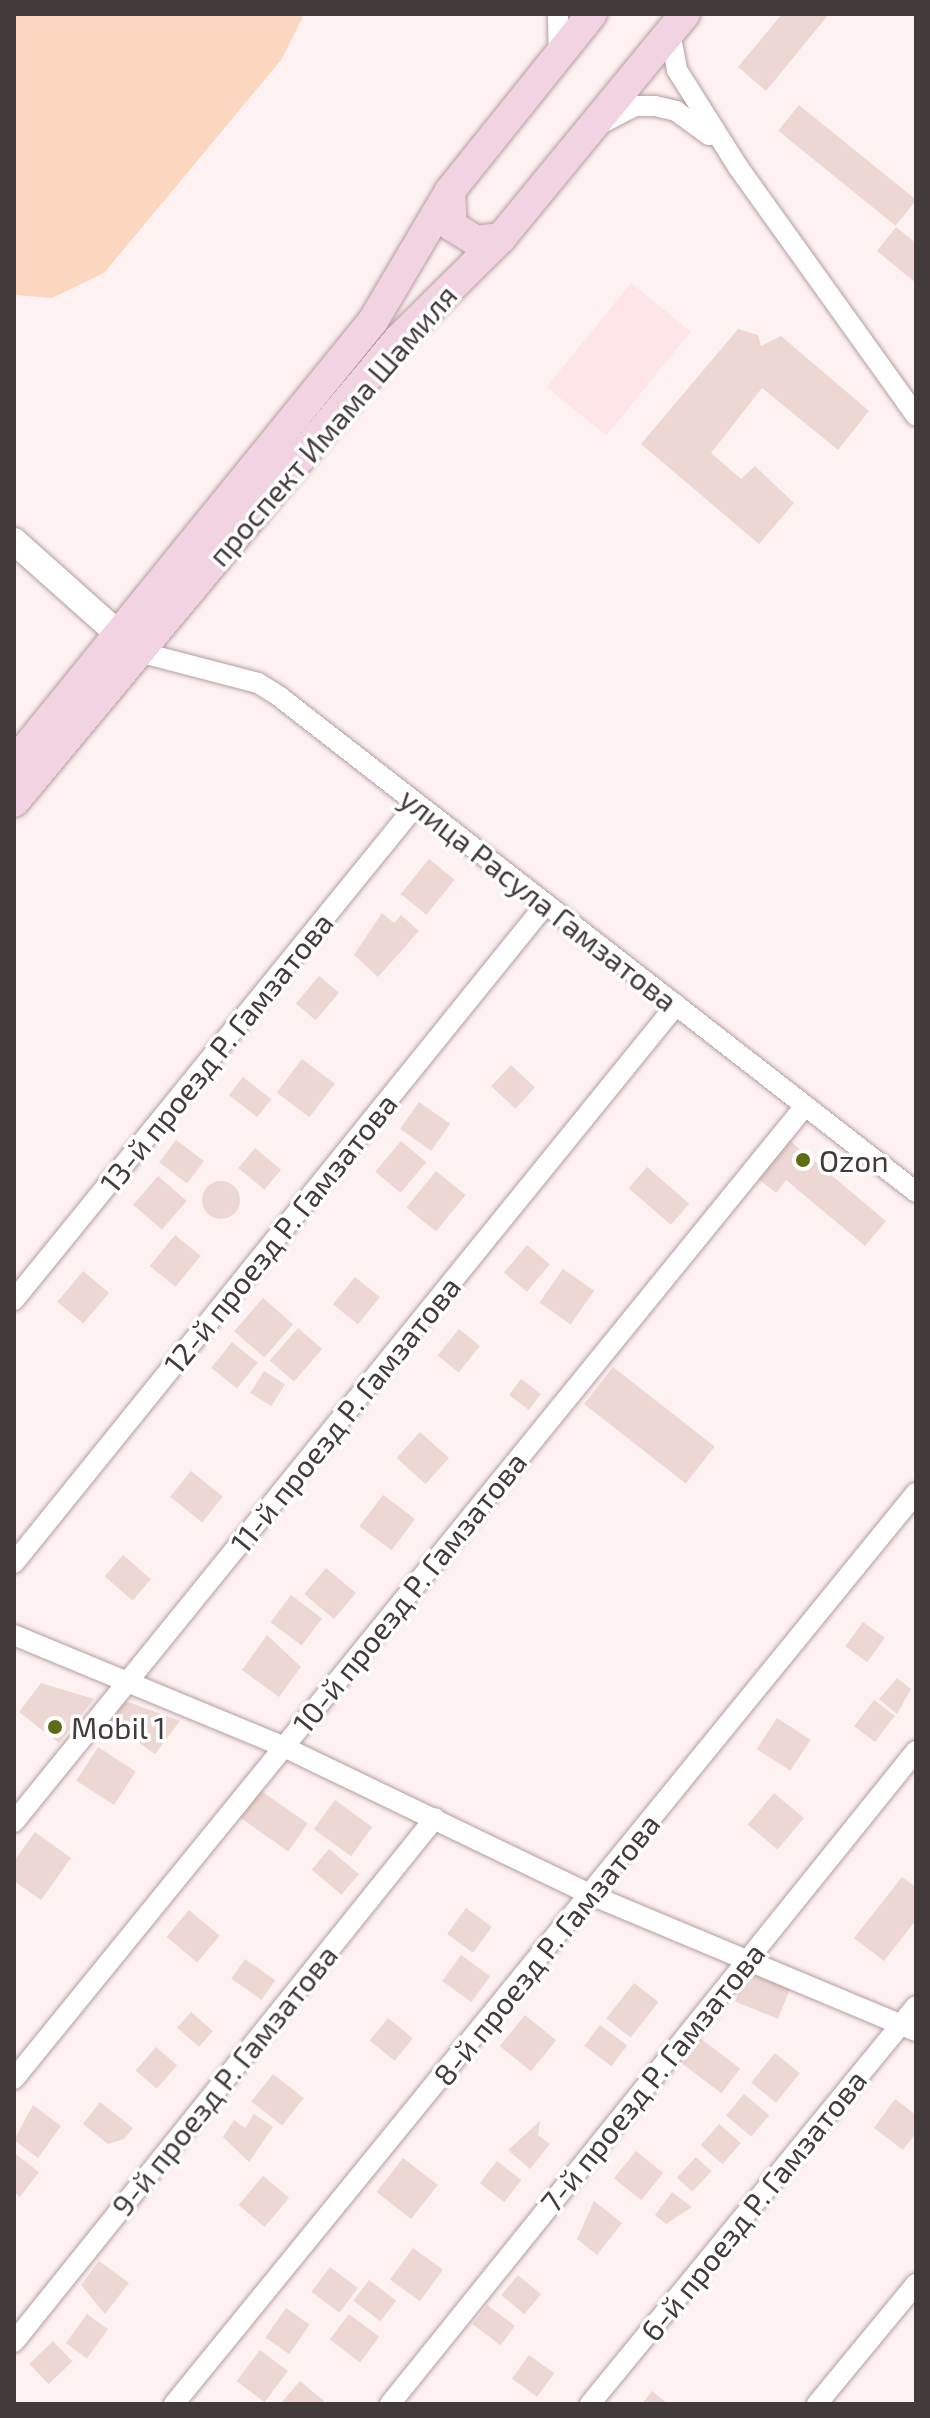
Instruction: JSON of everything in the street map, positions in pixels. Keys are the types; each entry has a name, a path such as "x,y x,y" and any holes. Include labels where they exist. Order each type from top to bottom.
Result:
{"main road":[{"name":"проспект Имама Шамиля","path":"14,802 373,321 450,191 592,14"},
{"name":"проспект Имама Шамиля","path":"14,763 130,644 399,339 501,238 677,24"},
{"path":"450,191 452,226 476,241 501,238"}],"street":[{"path":"558,14 559,53"},
{"path":"677,24 677,70 738,167 916,416"},
{"path":"590,129 635,106 676,111 738,167"},
{"path":"14,541 130,644"},
{"name":"улица Расула Гамзатова","path":"130,644 258,683 916,1192"},
{"name":"13-й проезд Р. Гамзатова","path":"14,1300 417,804"},
{"name":"12-й проезд Р. Гамзатова","path":"14,1563 546,904"},
{"name":"11-й проезд Р. Гамзатова","path":"14,1822 676,1005"},
{"name":"10-й проезд Р. Гамзатова","path":"14,2079 805,1106"},
{"name":"8-й проезд Р. Гамзатова","path":"174,2404 916,1493"},
{"path":"14,1635 130,1680 284,1747 591,1895 909,2027"},
{"name":"7-й проезд Р. Гамзатова","path":"390,2404 745,1959 916,1751"},
{"name":"9-й проезд Р. Гамзатова","path":"14,2342 435,1818"},
{"name":"6-й проезд Р. Гамзатова","path":"590,2404 909,2027 916,2006"},
{"path":"817,2404 916,2284"}],"shaded area":[{"path":"14,14 302,14 302,19 281,60 104,273 52,298 14,295"},
{"path":"631,283 691,331 607,436 547,387"}],"building":[{"path":"782,14 829,14 766,91 738,67"},
{"path":"799,105 916,200 896,226 778,131"},
{"path":"896,227 916,243 916,283 877,251"},
{"path":"738,329 758,335 761,346 781,336 869,411 838,450 762,388 711,453 741,479 755,466 794,503 759,544 641,444"},
{"path":"429,859 455,880 426,915 401,894"},
{"path":"382,913 394,923 401,915 419,931 378,977 354,955"},
{"path":"319,976 339,993 316,1020 296,1004"},
{"path":"302,1059 335,1084 309,1117 277,1093"},
{"path":"511,1065 535,1088 515,1109 491,1086"},
{"path":"243,1077 271,1099 257,1117 229,1095"},
{"path":"419,1102 450,1124 431,1151 400,1129"},
{"path":"788,1139 886,1221 865,1246 786,1180 776,1193 756,1177"},
{"path":"176,1140 204,1161 187,1183 159,1162"},
{"path":"401,1141 426,1162 401,1193 375,1172"},
{"path":"255,1148 281,1170 264,1190 238,1168"},
{"path":"647,1167 689,1204 671,1225 629,1188"},
{"path":"436,1171 466,1195 436,1231 406,1208"},
{"path":"158,1176 187,1201 162,1230 133,1205"},
{"path":"221,1181 235,1186 240,1200 235,1214 221,1219 207,1214 202,1200 207,1186"},
{"path":"175,1235 201,1256 175,1287 150,1266"},
{"path":"527,1245 550,1264 527,1292 504,1273"},
{"path":"563,1269 594,1291 571,1324 539,1303"},
{"path":"83,1271 109,1293 83,1323 57,1302"},
{"path":"355,1277 380,1297 358,1324 333,1304"},
{"path":"263,1298 293,1324 264,1357 234,1331"},
{"path":"298,1328 322,1349 294,1381 270,1360"},
{"path":"459,1329 480,1346 459,1372 438,1355"},
{"path":"232,1342 258,1363 237,1388 211,1368"},
{"path":"613,1367 715,1446 686,1483 584,1404"},
{"path":"264,1371 285,1384 271,1406 250,1393"},
{"path":"521,1379 541,1394 529,1410 509,1395"},
{"path":"420,1432 449,1458 426,1484 397,1458"},
{"path":"191,1471 223,1497 202,1522 170,1497"},
{"path":"383,1495 415,1519 391,1550 360,1526"},
{"path":"123,1555 151,1579 133,1600 105,1576"},
{"path":"326,1568 356,1593 334,1619 304,1594"},
{"path":"291,1595 322,1618 302,1646 271,1622"},
{"path":"863,1622 885,1638 867,1662 845,1646"},
{"path":"267,1635 301,1667 279,1697 242,1670"},
{"path":"897,1678 911,1689 897,1714 879,1699"},
{"name":"Mobil 1","path":"41,1683 94,1699 59,1743 19,1712"},
{"path":"120,1699 180,1721 155,1754 106,1720"},
{"path":"874,1700 895,1716 875,1742 854,1726"},
{"path":"777,1718 811,1740 790,1771 757,1749"},
{"path":"98,1747 136,1772 114,1805 76,1781"},
{"path":"257,1788 308,1824 288,1851 237,1816"},
{"path":"774,1793 804,1818 778,1849 748,1824"},
{"path":"335,1800 372,1827 351,1856 314,1829"},
{"path":"35,1832 71,1858 41,1900 14,1881 14,1861"},
{"path":"329,1849 359,1874 342,1895 312,1870"},
{"path":"902,1877 916,1887 916,1920 884,1961 854,1938"},
{"path":"466,1908 492,1927 473,1953 447,1934"},
{"path":"189,1910 220,1936 197,1963 167,1937"},
{"path":"461,1955 490,1976 471,2002 442,1981"},
{"path":"245,1959 275,1980 262,2000 231,1979"},
{"path":"748,1970 791,1987 778,2019 735,2002"},
{"path":"634,1983 658,2002 631,2038 606,2018"},
{"path":"191,2012 213,2031 199,2047 177,2028"},
{"path":"525,2015 556,2040 531,2071 500,2046"},
{"path":"388,2018 413,2038 395,2061 370,2041"},
{"path":"600,2025 627,2045 612,2066 584,2046"},
{"path":"701,2039 740,2068 721,2093 682,2064"},
{"path":"156,2047 177,2065 157,2089 136,2070"},
{"path":"775,2053 800,2073 776,2103 751,2083"},
{"path":"273,2074 304,2098 282,2126 251,2102"},
{"path":"744,2094 769,2115 751,2137 726,2115"},
{"path":"895,2099 916,2115 916,2133 903,2150 874,2128"},
{"path":"100,2102 133,2128 124,2139 108,2144 83,2124"},
{"path":"33,2105 61,2126 38,2158 14,2140"},
{"path":"254,2114 273,2127 249,2162 223,2137 234,2120 245,2128"},
{"path":"540,2121 538,2135 550,2144 530,2169 508,2150"},
{"path":"719,2124 741,2143 723,2164 701,2145"},
{"path":"636,2151 663,2173 641,2200 614,2178"},
{"path":"14,2153 39,2172 20,2197 14,2192"},
{"path":"696,2157 711,2171 692,2192 677,2177"},
{"path":"403,2158 438,2185 411,2219 377,2192"},
{"path":"497,2161 521,2180 504,2202 480,2183"},
{"path":"263,2176 289,2198 265,2227 239,2205"},
{"path":"672,2192 692,2207 666,2224 655,2215"},
{"path":"594,2201 622,2223 597,2255 577,2239"},
{"path":"413,2248 443,2270 420,2301 390,2280"},
{"path":"99,2261 129,2283 105,2314 81,2285"},
{"path":"330,2267 358,2288 339,2313 311,2292"},
{"path":"518,2275 541,2294 524,2314 501,2295"},
{"path":"369,2280 396,2300 381,2321 353,2301"},
{"path":"487,2305 515,2326 501,2345 473,2324"},
{"path":"286,2308 310,2325 289,2354 265,2337"},
{"path":"87,2314 108,2329 87,2358 66,2343"},
{"path":"349,2314 379,2337 360,2362 330,2340"},
{"path":"53,2341 72,2361 49,2384 29,2364"},
{"path":"260,2350 288,2371 264,2402 237,2381"},
{"path":"529,2355 554,2373 537,2397 512,2378"},
{"path":"300,2381 324,2401 321,2404 280,2404"},
{"path":"652,2391 668,2404 642,2404"}],"place":[{"name":"Ozon","path":"803,1160"},
{"name":"Mobil 1","path":"55,1727"}]}
